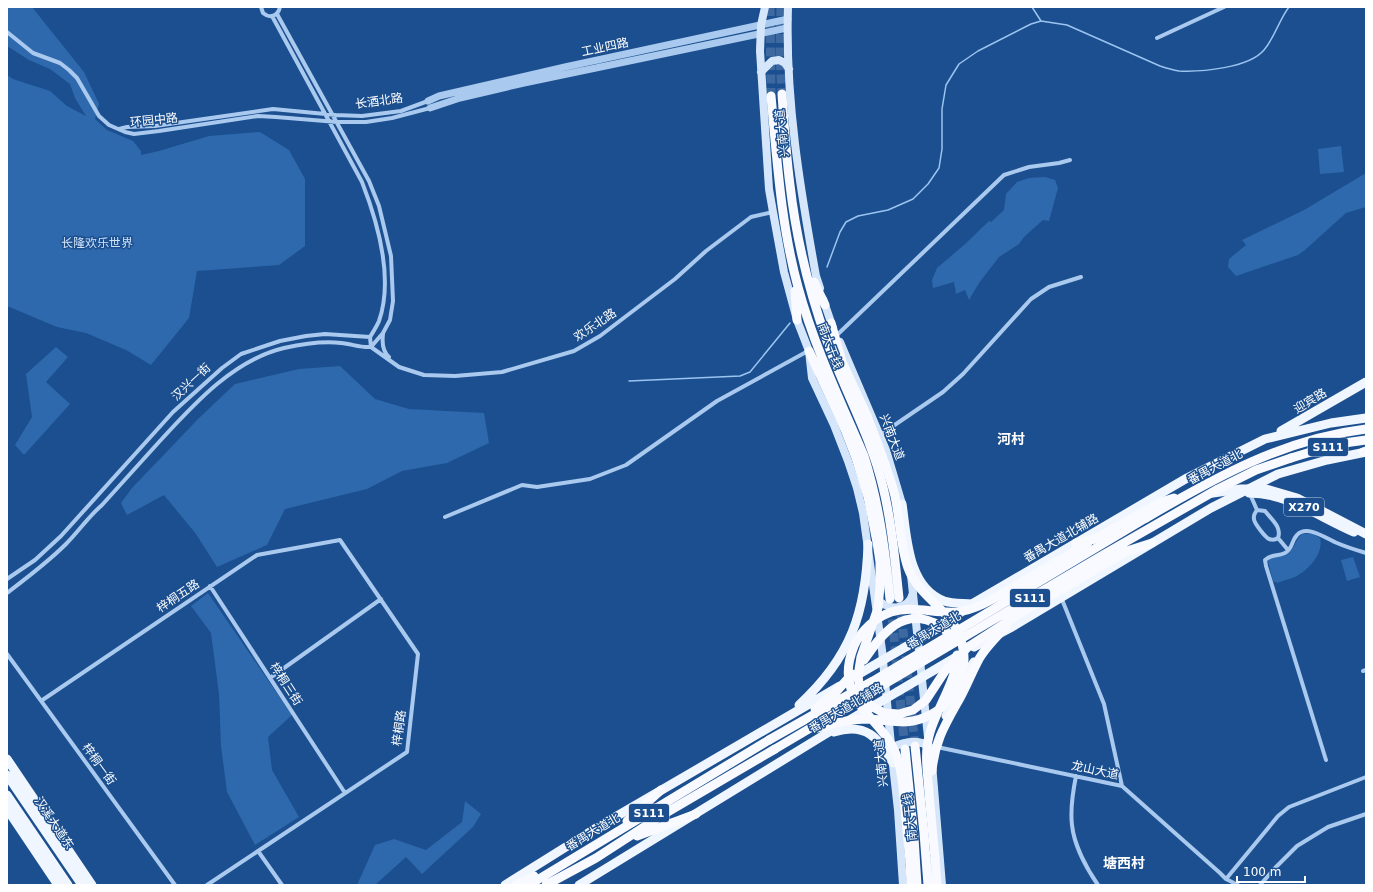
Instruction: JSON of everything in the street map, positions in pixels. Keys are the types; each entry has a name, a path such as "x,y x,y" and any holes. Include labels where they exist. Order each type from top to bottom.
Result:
{"highway":[{"name":"南大干线","path":"771,96 779,187 792,265 807,319 817,347 861,450 870,475 895,598 893,539 883,487 860,421 827,342 805,264 790,185 782,94"},
{"path":"805,264 825,306"},
{"path":"792,265 797,320"},
{"path":"803,733 826,725 846,721 869,720 902,723 925,718 940,709 950,698 958,685 963,672 964,661 963,648 956,626 916,584 908,567 895,497 889,476 867,416 842,362 831,323"},
{"path":"809,350 844,427 856,458 868,498 876,535 880,562 878,608 861,657 858,676 860,691 871,706 884,713 892,714 903,714 913,710 926,700 951,664 968,647 1024,611 1127,551 1152,543"},
{"path":"1309,440 1336,430 1366,422"},
{"name":"番禺大道北","path":"528,885 769,740 873,681 1146,518 1191,493 1270,453 1309,440 1342,432 1366,429"},
{"name":"番禺大道北","path":"546,885 596,858 664,814 1209,493 1256,470 1291,458 1337,444 1366,440"},
{"path":"911,885 902,784 897,756 886,737 862,709 854,696 849,675 849,665 856,642 862,633 876,619 890,613 904,610 952,612 973,608 989,602 1160,502 1191,493"},
{"path":"1076,543 1095,539"},
{"path":"932,819 933,758 941,733 979,660 1003,630 1024,611"},
{"path":"795,725 836,692 854,672 876,643 897,624 913,619 924,619 940,625 952,638 955,644 957,660 953,678 934,720 929,737 927,768 937,885"},
{"name":"南大干线","path":"915,746 928,885"},
{"name":"南大干线","path":"905,749 917,885"},
{"path":"614,834 661,790"},
{"path":"619,843 696,814"},
{"path":"516,885 584,852"},
{"path":"559,885 596,858"}],"main road":[{"name":"兴南大道","path":"765,7 761,24 761,72 772,212 784,272 797,320 809,350 812,378 834,425 848,461 857,488 868,544 883,660 898,810 903,885"},
{"name":"兴南大道","path":"788,7 787,28 789,69 795,146 803,204 816,276 831,323 886,450 902,504 922,677 933,747"},
{"path":"761,72 772,61 779,60 785,63 789,69"},
{"name":"迎宾路","path":"1266,439 1288,428 1366,382"},
{"name":"番禺大道北辅路","path":"785,718 945,624 972,604 1187,478 1266,439 1330,423 1366,418"},
{"path":"942,885 933,773 933,747 954,697 970,667 981,655 1012,627 1212,508 1278,474 1327,460 1365,452"},
{"path":"1209,493 1241,489 1266,490 1297,498 1366,534"},
{"name":"X270","path":"1237,495 1249,493 1267,494 1288,500 1335,524 1366,537"},
{"path":"902,504 912,560 921,581 933,595 944,601 972,604"},
{"path":"505,885 593,830 785,718 820,685 846,645 855,625 863,598 867,568 868,544"},
{"path":"875,596 883,605 899,607 910,601 913,592"},
{"name":"番禺大道北铺路","path":"696,814 886,698 952,659 1012,627"},
{"path":"824,735 851,729 868,732 880,742 893,764"},
{"path":"891,748 901,743 912,742 924,743 933,747"},
{"path":"7,759 92,885"},
{"name":"汉溪大道东","path":"7,775 82,885"},
{"name":"汉溪大道东","path":"7,795 68,885"},
{"path":"7,809 58,885"},
{"path":"579,885 696,814"}],"street":[{"path":"261,7 263,13 272,16 277,14 280,7"},
{"path":"1157,38 1224,7"},
{"path":"277,14 369,181 379,206 391,256 393,301 390,320 383,333 371,347"},
{"path":"272,16 328,122 362,182 372,207 383,257 384,294 378,321 370,337 371,347 399,367"},
{"name":"工业四路","path":"429,104 439,96 788,19"},
{"name":"工业四路","path":"429,104 787,28"},
{"path":"7,32 33,53 60,63 69,70 77,78 99,116 110,125 118,129"},
{"path":"685,41 687,49"},
{"name":"长酒北路","path":"333,115 362,116 381,114 429,104"},
{"name":"长酒北路","path":"337,122 366,122 404,116 429,104"},
{"name":"环园中路","path":"118,129 127,127 155,126 273,109 333,115"},
{"name":"环园中路","path":"118,129 134,134 258,116 276,116 337,122"},
{"path":"837,335 1004,175 1029,167 1070,160"},
{"name":"欢乐北路","path":"399,367 424,375 455,376 502,372 574,351 600,336 675,279 706,251 751,217 772,212"},
{"path":"880,436 943,392 963,374 1031,299 1049,287 1081,277"},
{"path":"383,333 382,340 386,355 399,367"},
{"name":"汉兴一街","path":"7,580 35,560 61,536 174,412 222,368 242,354 280,341 306,336 325,334 370,337"},
{"name":"汉兴一街","path":"7,593 39,569 65,545 182,417 213,388 237,369 264,355 290,347 331,342 371,347"},
{"path":"445,517 522,485 537,487 590,479 626,465 718,401 809,350"},
{"path":"1249,493 1257,510"},
{"path":"1257,510 1266,511 1278,528 1280,534 1278,538"},
{"path":"1257,510 1254,514 1255,522 1266,538 1270,540 1278,538"},
{"path":"1326,760 1265,560 1270,556 1285,553 1290,548 1296,535 1313,532 1336,543 1366,553"},
{"path":"1278,538 1288,550"},
{"name":"梓桐五路","path":"41,701 257,555 340,540"},
{"name":"梓桐路","path":"207,885 407,752 418,654 340,540"},
{"name":"梓桐三街","path":"210,586 345,793"},
{"path":"1061,597 1104,704 1122,786"},
{"path":"270,678 381,599"},
{"name":"梓桐一街","path":"7,654 176,885"},
{"name":"龙山大道","path":"933,747 1122,786 1226,878 1238,885"},
{"path":"1076,776 1072,802 1073,835 1078,848 1098,885"},
{"path":"1226,878 1278,816 1289,807 1366,777"},
{"path":"1260,885 1274,868 1297,846 1328,827 1366,814"},
{"path":"258,851 282,885"}],"green space":[{"name":"长隆欢乐世界","path":"7,7 32,7 84,72 99,104 95,119 107,130 133,141 141,151 141,155 209,136 260,132 289,150 305,179 305,246 279,265 197,271 189,318 151,365 126,350 86,333 57,327 7,306 7,75 13,79 50,91 67,106 86,116 75,98 70,84 50,69 29,60 7,46"},
{"path":"1341,146 1344,172 1320,174 1318,149"},
{"path":"1366,173 1366,207 1346,213 1298,255 1236,276 1228,267 1229,259 1246,245 1242,240 1304,210"},
{"path":"1045,177 1055,180 1058,188 1049,221 1043,220 1024,237 1019,244 999,257 979,283 969,300 965,290 956,294 954,282 933,288 932,280 937,268 989,221 991,222 1004,210 1006,194 1017,182 1029,178"},
{"path":"56,347 68,357 46,382 70,404 24,455 15,445 32,417 26,374"},
{"path":"340,366 375,399 409,409 484,413 489,443 447,463 402,471 367,489 285,509 267,545 217,567 196,534 164,495 127,515 121,503 132,488 199,418 235,384 299,369"},
{"path":"1302,534 1313,534 1320,538 1321,544 1318,555 1310,566 1295,577 1277,583 1273,581 1268,561 1272,558 1289,553"},
{"path":"1353,557 1360,577 1347,581 1341,560"},
{"path":"208,593 292,715 268,737 272,770 299,817 255,845 227,792 221,746 219,694 211,633 191,606"},
{"path":"465,801 481,814 473,827 422,874 406,857 375,885 357,885 375,845 394,839 426,850 462,822"}],"waterway":[{"path":"1032,7 1041,21"},
{"path":"827,267 840,232 846,222 858,216 888,210 913,199 928,184 939,168 942,149 942,109 946,85 959,64 978,51 1031,24 1041,21 1067,25 1160,66 1179,71 1212,70 1236,65 1257,56 1268,45 1282,17 1289,7"},
{"path":"629,381 740,376 750,372 790,323"}],"tunnel":[{"path":"770,7 771,96"},
{"path":"781,7 780,55 782,94"},
{"path":"900,602 915,746"},
{"path":"891,606 905,749"}],"district":[{"name":"河村","path":"1011,439"},
{"name":"塘西村","path":"1124,863"}]}
